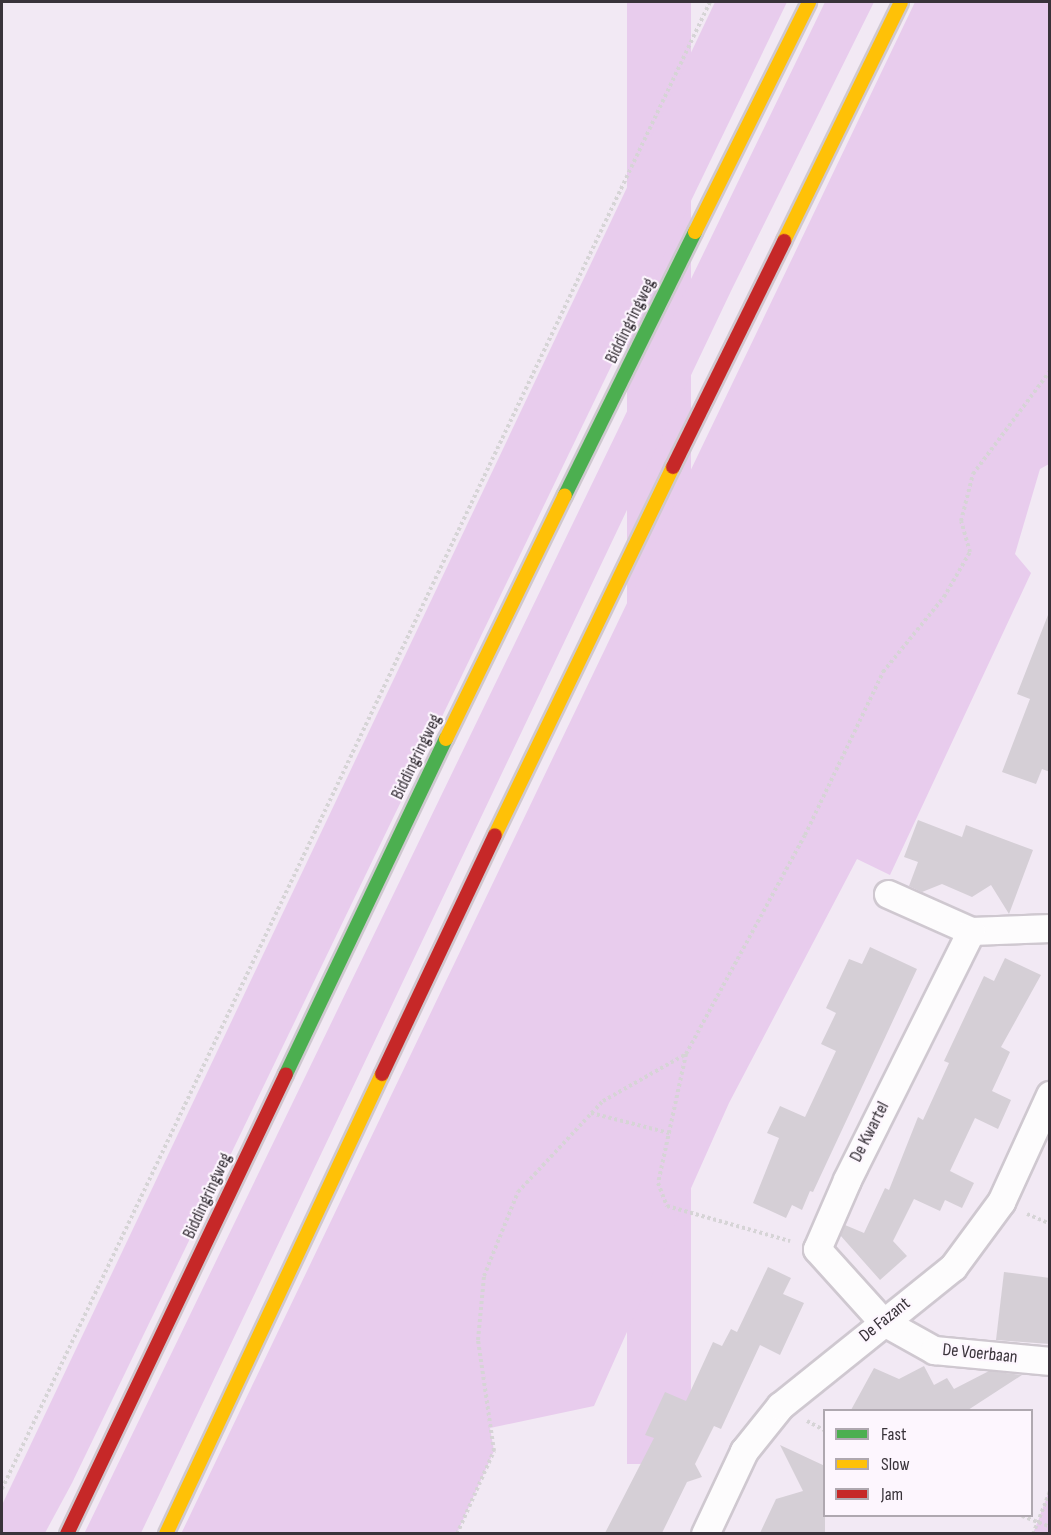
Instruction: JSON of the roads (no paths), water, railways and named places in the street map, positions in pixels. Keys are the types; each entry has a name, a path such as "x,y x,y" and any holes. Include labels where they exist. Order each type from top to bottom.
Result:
{"main road":[{"name":"Biddingringweg","path":"68,1533 495,636 809,2"},
{"path":"165,1533 574,666 901,2"}],"street":[{"path":"888,894 972,931 1050,928"},
{"name":"De Kwartel","path":"882,1321 817,1249 847,1180 972,931"},
{"name":"De Fazant","path":"705,1533 744,1450 780,1406 882,1321 953,1267 994,1211 1050,1095"},
{"name":"De Voerbaan","path":"882,1321 934,1350 1050,1361"}]}
